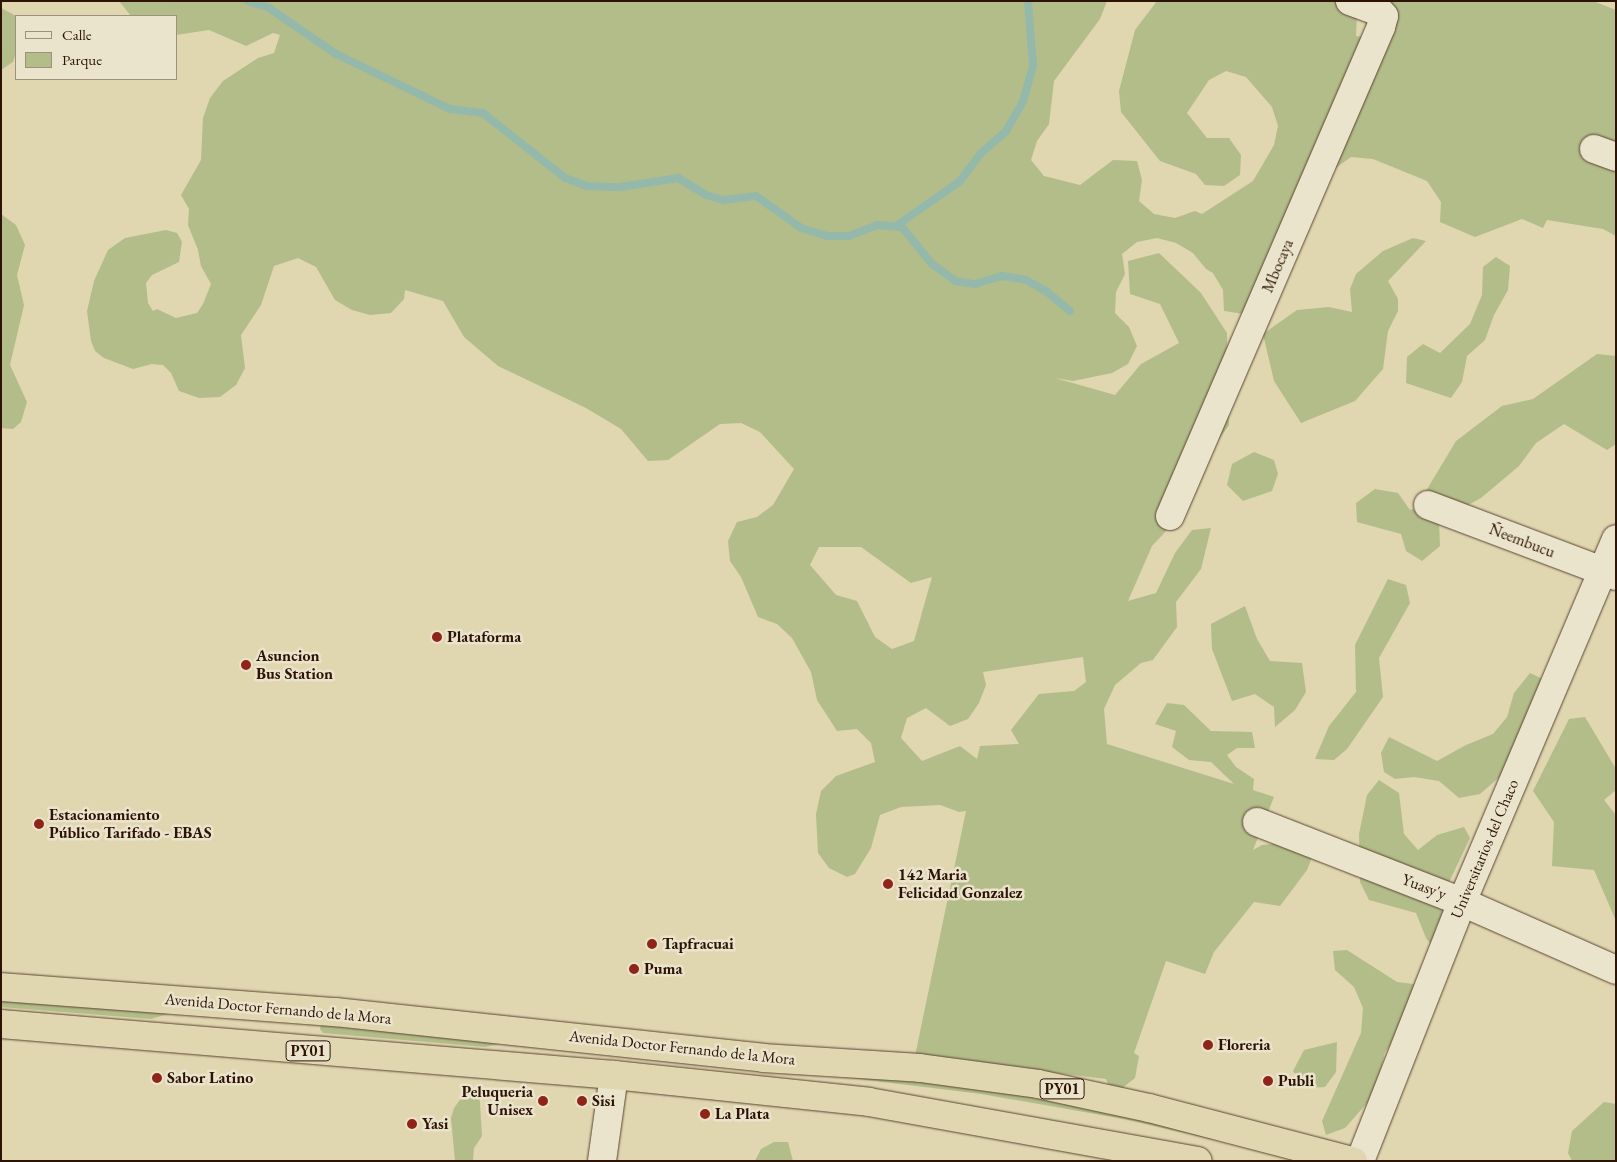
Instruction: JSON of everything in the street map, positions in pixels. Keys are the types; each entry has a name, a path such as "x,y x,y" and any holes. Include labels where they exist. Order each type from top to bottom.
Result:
{"highway":[{"name":"Avenida Doctor Fernando de la Mora","path":"1,987 312,1010 763,1058 920,1068 1038,1084 1149,1108 1354,1161"},
{"path":"123,1033 163,1026 300,1034 309,1026 312,1010"},
{"name":"Avenida Doctor Fernando de la Mora","path":"1,1024 123,1033 384,1058 614,1075 869,1102 1198,1161"},
{"path":"484,1064 526,1061 705,1073 730,1072 763,1058"}],"street":[{"name":"Mbocaya","path":"1170,516 1384,16 1350,1"},
{"name":"Ñeembucu","path":"1428,505 1608,573"},
{"name":"Universitarios del Chaco","path":"1360,1161 1462,902 1608,573 1616,540"},
{"name":"Yuasy'y","path":"1258,822 1462,902 1616,970"},
{"path":"602,1161 614,1075"}],"green space":[{"path":"119,1 1107,1 1100,19 1054,81 1049,124 1037,141 1031,160 1044,176 1080,185 1113,160 1137,161 1142,180 1139,201 1154,214 1175,218 1195,211 1202,214 1253,181 1274,145 1278,126 1272,107 1246,77 1226,71 1209,80 1187,113 1207,138 1229,138 1241,155 1240,175 1224,186 1205,185 1196,174 1160,161 1121,112 1119,91 1135,30 1157,1 1350,1 1357,16 1356,36 1377,38 1356,1 1593,1 1616,10 1616,236 1603,229 1547,220 1543,228 1522,219 1475,237 1440,222 1441,202 1427,181 1373,159 1351,157 1322,178 1243,314 1224,311 1223,290 1213,273 1206,269 1193,253 1176,243 1157,238 1137,242 1122,254 1125,274 1116,292 1115,313 1129,327 1137,346 1128,364 1112,373 1073,381 1055,378 1115,395 1141,364 1179,343 1160,304 1130,294 1128,261 1159,253 1201,293 1227,333 1229,425 1196,471 1168,529 1152,546 1128,601 1156,593 1175,553 1192,530 1211,528 1201,569 1176,602 1177,627 1153,660 1141,663 1115,685 1104,709 1107,744 1234,784 1211,762 1189,760 1172,747 1176,731 1155,724 1167,703 1184,705 1211,731 1252,732 1255,748 1237,748 1227,755 1236,767 1254,779 1253,790 1274,797 1253,850 1262,845 1319,840 1307,870 1280,906 1254,902 1214,952 1205,974 1166,961 1134,1053 1139,1056 1135,1078 1121,1089 1111,1091 1106,1079 915,1056 966,811 959,812 940,805 901,807 880,815 871,848 855,874 847,877 829,868 818,853 816,814 821,791 836,776 875,762 871,743 857,729 837,731 817,700 811,672 792,638 777,624 758,617 741,577 730,561 728,541 737,522 757,517 773,505 794,469 760,432 741,423 720,424 668,460 648,461 621,429 586,408 498,366 464,337 443,301 405,290 404,299 391,313 370,315 352,310 335,300 316,267 298,258 274,266 261,305 241,335 245,368 236,385 220,397 199,398 179,391 171,373 163,365 152,364 133,369 104,358 95,351 91,341 87,311 94,281 108,250 125,238 166,230 177,233 182,242 179,262 152,275 146,283 148,303 153,311 157,309 176,318 197,313 211,284 201,266 198,250 188,225 189,209 181,195 201,160 203,118 210,98 223,81 258,58 274,53 280,35 273,33 246,46 209,30 178,35 178,15 130,15","holes":["819,547 861,547 911,583 932,577 914,641 892,649 875,637 857,601 836,595 810,565","1083,657 1086,682 1074,691 1039,694 1011,730 1019,744 980,746 977,759 960,746 922,761 901,738 907,718 926,708 950,726 968,719 979,703 986,685 983,672"]},
{"path":"1,8 15,15 15,56 13,62 1,70"},
{"path":"1,214 16,225 25,245 17,275 24,305 10,365 27,402 21,422 13,429 1,428"},
{"path":"1413,238 1426,241 1388,281 1398,299 1398,311 1388,331 1383,369 1355,401 1301,423 1274,381 1263,334 1297,310 1329,307 1352,312 1350,289 1356,274 1383,251"},
{"path":"1496,257 1510,266 1508,290 1494,315 1485,340 1467,356 1462,382 1451,398 1406,383 1407,357 1423,344 1440,353 1470,324 1482,295 1483,267"},
{"path":"1597,354 1616,356 1616,444 1607,450 1564,424 1536,443 1519,466 1481,498 1446,517 1426,491 1456,441 1502,406 1533,399"},
{"path":"1254,452 1274,460 1278,474 1272,491 1243,501 1227,485 1232,464"},
{"path":"1375,489 1398,493 1410,510 1423,506 1439,521 1440,546 1422,561 1406,551 1401,534 1357,522 1356,503"},
{"path":"1388,579 1406,585 1410,603 1379,658 1383,697 1347,749 1334,760 1315,759 1329,726 1356,692 1355,645"},
{"path":"1245,606 1257,639 1270,661 1302,663 1306,692 1295,710 1275,727 1274,707 1255,694 1232,701 1212,649 1211,624"},
{"path":"1530,673 1547,681 1518,761 1480,794 1459,798 1439,781 1414,777 1395,779 1384,772 1381,753 1389,737 1437,761 1466,745 1493,734 1507,717 1514,693"},
{"path":"1585,717 1616,769 1616,790 1604,800 1616,815 1616,921 1594,870 1552,866 1554,822 1533,791 1569,719"},
{"path":"1379,780 1399,793 1404,834 1418,850 1437,835 1464,827 1470,838 1443,895 1446,923 1436,951 1426,938 1416,913 1369,900 1360,882 1359,834 1367,795"},
{"path":"1347,950 1397,982 1421,985 1403,1030 1385,1052 1378,1081 1368,1102 1345,1128 1326,1135 1322,1121 1361,1033 1363,1008 1354,987 1335,970 1333,951"},
{"path":"1,1000 167,1012 168,1014 151,1019 1,1007"},
{"path":"321,1024 504,1043 485,1047 323,1033 320,1029"},
{"path":"1337,1042 1336,1072 1325,1087 1305,1088 1293,1071 1304,1050"},
{"path":"775,1065 981,1088 1125,1113 1268,1152 1124,1119 981,1094 777,1069"},
{"path":"479,1088 482,1136 474,1148 473,1161 455,1161 451,1118 454,1108 465,1093"},
{"path":"1604,1102 1616,1104 1616,1161 1572,1161 1568,1153 1572,1131"},
{"path":"774,1142 788,1142 793,1161 755,1161 761,1149"}],"waterway":[{"path":"248,1 269,8 336,54 450,109 483,113 565,178 587,186 620,187 678,178 706,195 724,200 756,196 801,228 827,236 849,236 877,225 902,227 932,264 955,281 975,284 1002,276 1026,280 1046,291 1070,311"},
{"path":"896,226 960,181 980,154 1006,131 1023,101 1033,65 1028,1"}],"place":[{"name":"Plataforma","path":"437,637"},
{"name":"Asuncion Bus Station","path":"246,665"},
{"name":"Estacionamiento Público Tarifado - EBAS","path":"39,824"},
{"name":"142 Maria Felicidad Gonzalez","path":"888,884"},
{"name":"Tapfracuai","path":"652,944"},
{"name":"Puma","path":"634,969"},
{"name":"Floreria","path":"1208,1045"},
{"name":"Sabor Latino","path":"157,1078"},
{"name":"Publi","path":"1268,1081"},
{"name":"Peluqueria Unisex","path":"543,1101"},
{"name":"Sisi","path":"582,1101"},
{"name":"La Plata","path":"705,1114"},
{"name":"Yasi","path":"412,1124"}]}
